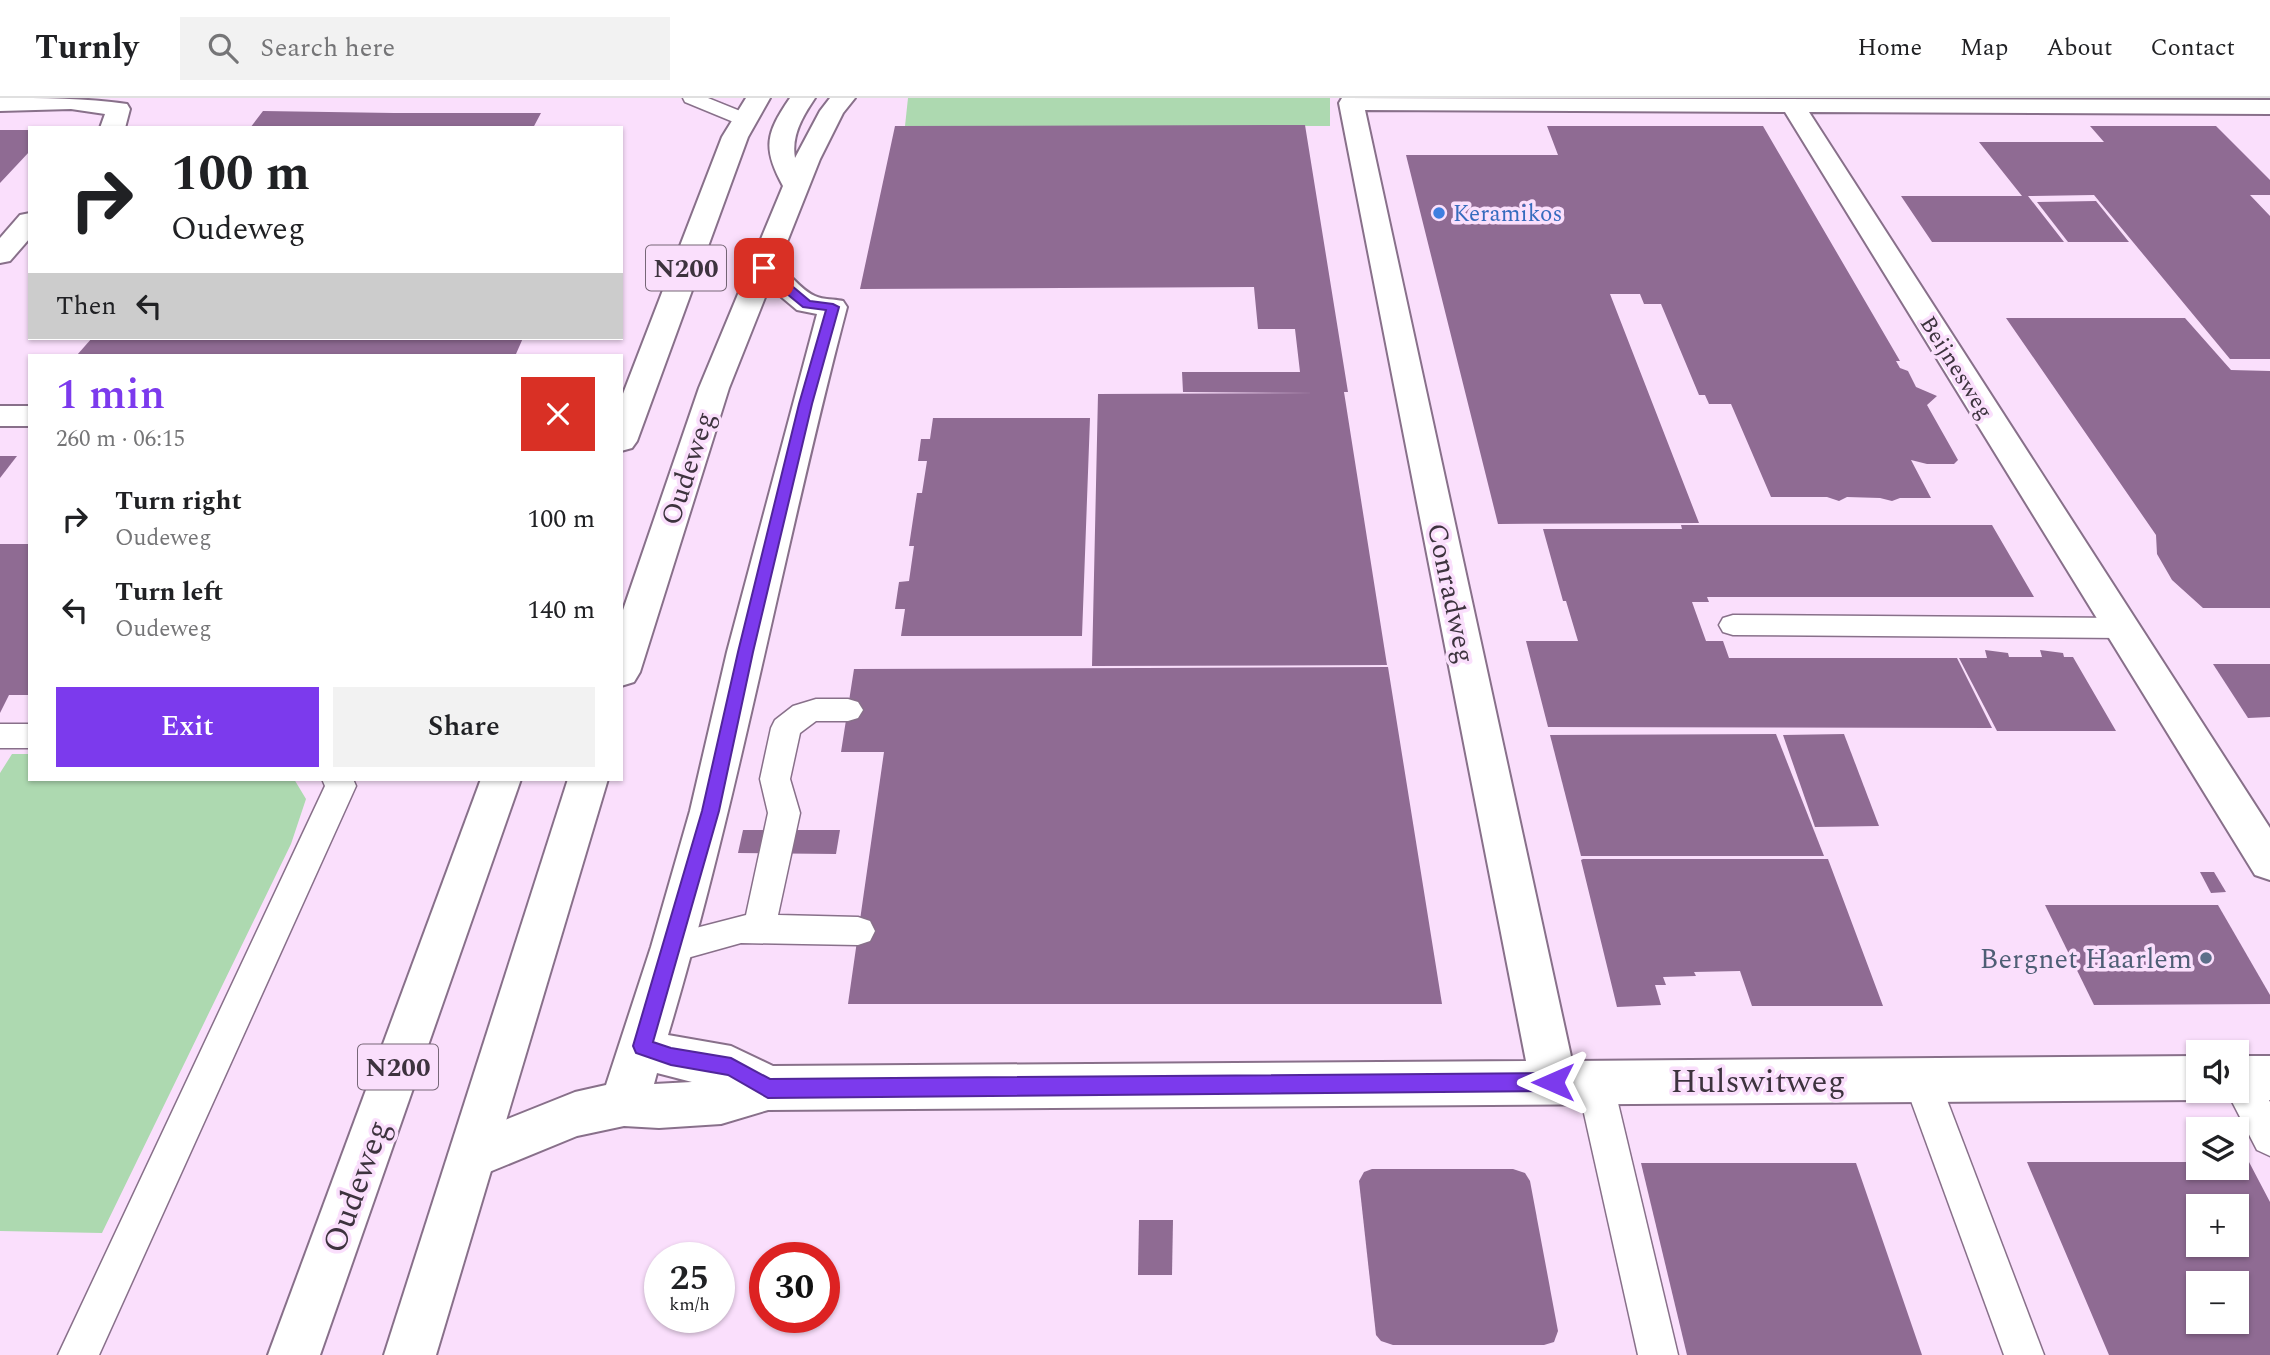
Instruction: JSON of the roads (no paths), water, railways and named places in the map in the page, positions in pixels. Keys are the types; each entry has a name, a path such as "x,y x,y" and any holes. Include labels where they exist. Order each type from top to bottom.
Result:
{"street":[{"path":"797,187 782,160 781,147 790,119 803,98"},
{"name":"Oudeweg","path":"623,666 714,388 807,159 832,111 843,98"},
{"path":"0,104 71,102 117,109 114,126"},
{"name":"Conradweg","path":"1574,1082 1351,103 1793,106"},
{"path":"1793,106 2270,107"},
{"name":"Beijnesweg","path":"1793,106 2270,863"},
{"name":"N200","path":"623,429 627,406 751,108"},
{"path":"2244,108 2270,132"},
{"path":"0,255 28,223"},
{"path":"624,1104 673,947 710,811 745,652 806,404 833,307 807,304 764,268"},
{"path":"0,416 28,416"},
{"name":"Oudeweg","path":"294,1355 500,781"},
{"path":"410,1355 587,781"},
{"path":"642,1046 671,1057 731,1067 768,1088"},
{"name":"Hulswitweg","path":"472,1156 575,1114 624,1104 721,1102 768,1088 2186,1078"}],"lane":[{"path":"692,98 751,108"},
{"path":"1734,625 2122,628"},
{"path":"759,929 784,813 775,779 786,729 803,714 816,710 848,710"},
{"path":"0,736 28,736"},
{"path":"78,1355 341,786 338,781"},
{"path":"673,947 741,929 858,931"},
{"path":"1921,1079 2025,1355"},
{"path":"1574,1082 1658,1355"},
{"name":"Hulswitweg","path":"2249,1101 2270,1139"}],"place":[{"name":"Keramikos","path":"1439,213"},
{"name":"Bergnet Haarlem","path":"2206,958"}]}
